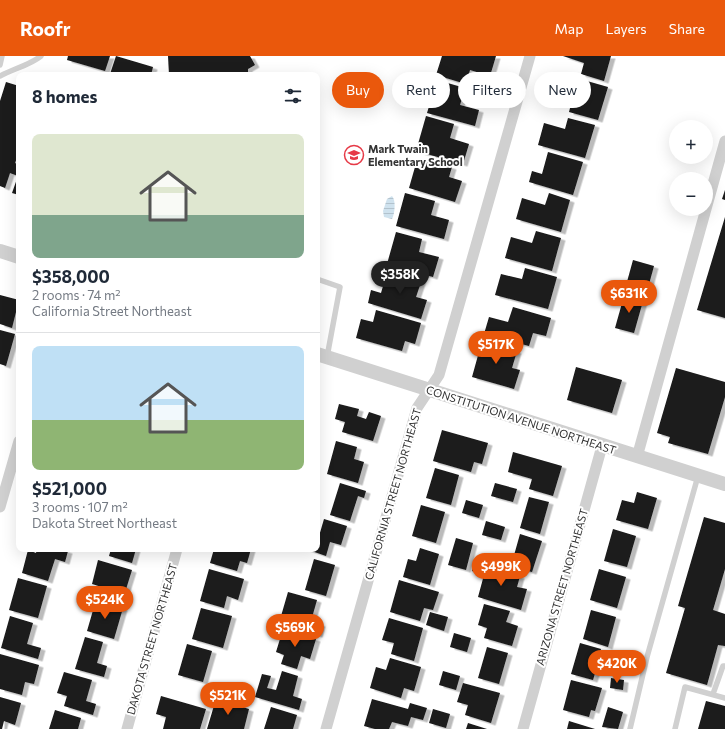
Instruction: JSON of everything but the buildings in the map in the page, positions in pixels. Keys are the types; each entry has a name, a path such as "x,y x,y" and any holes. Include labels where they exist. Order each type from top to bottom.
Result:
{"street":[{"name":"CALIFORNIA STREET NORTHEAST","path":"326,729 417,408 439,375 530,56"},
{"path":"713,184 725,141"},
{"path":"636,457 704,216"},
{"path":"0,251 16,256"},
{"name":"CONSTITUTION AVENUE NORTHEAST","path":"322,355 636,457 725,484"},
{"name":"ARIZONA STREET NORTHEAST","path":"523,729 602,446"},
{"path":"0,507 16,451"},
{"name":"DAKOTA STREET NORTHEAST","path":"127,729 177,552"}],"lane":[{"path":"0,65 2,56"},
{"path":"0,76 14,68 35,61 41,56"},
{"path":"320,280 340,286 322,355"},
{"path":"630,729 647,657 698,475"},
{"path":"713,694 723,666 725,666"},
{"path":"675,729 685,687 725,698"}],"water":[{"path":"392,196 395,207 392,219 384,217 383,211 387,199"}],"place":[{"name":"Mark Twain Elementary School","path":"354,155"}]}
